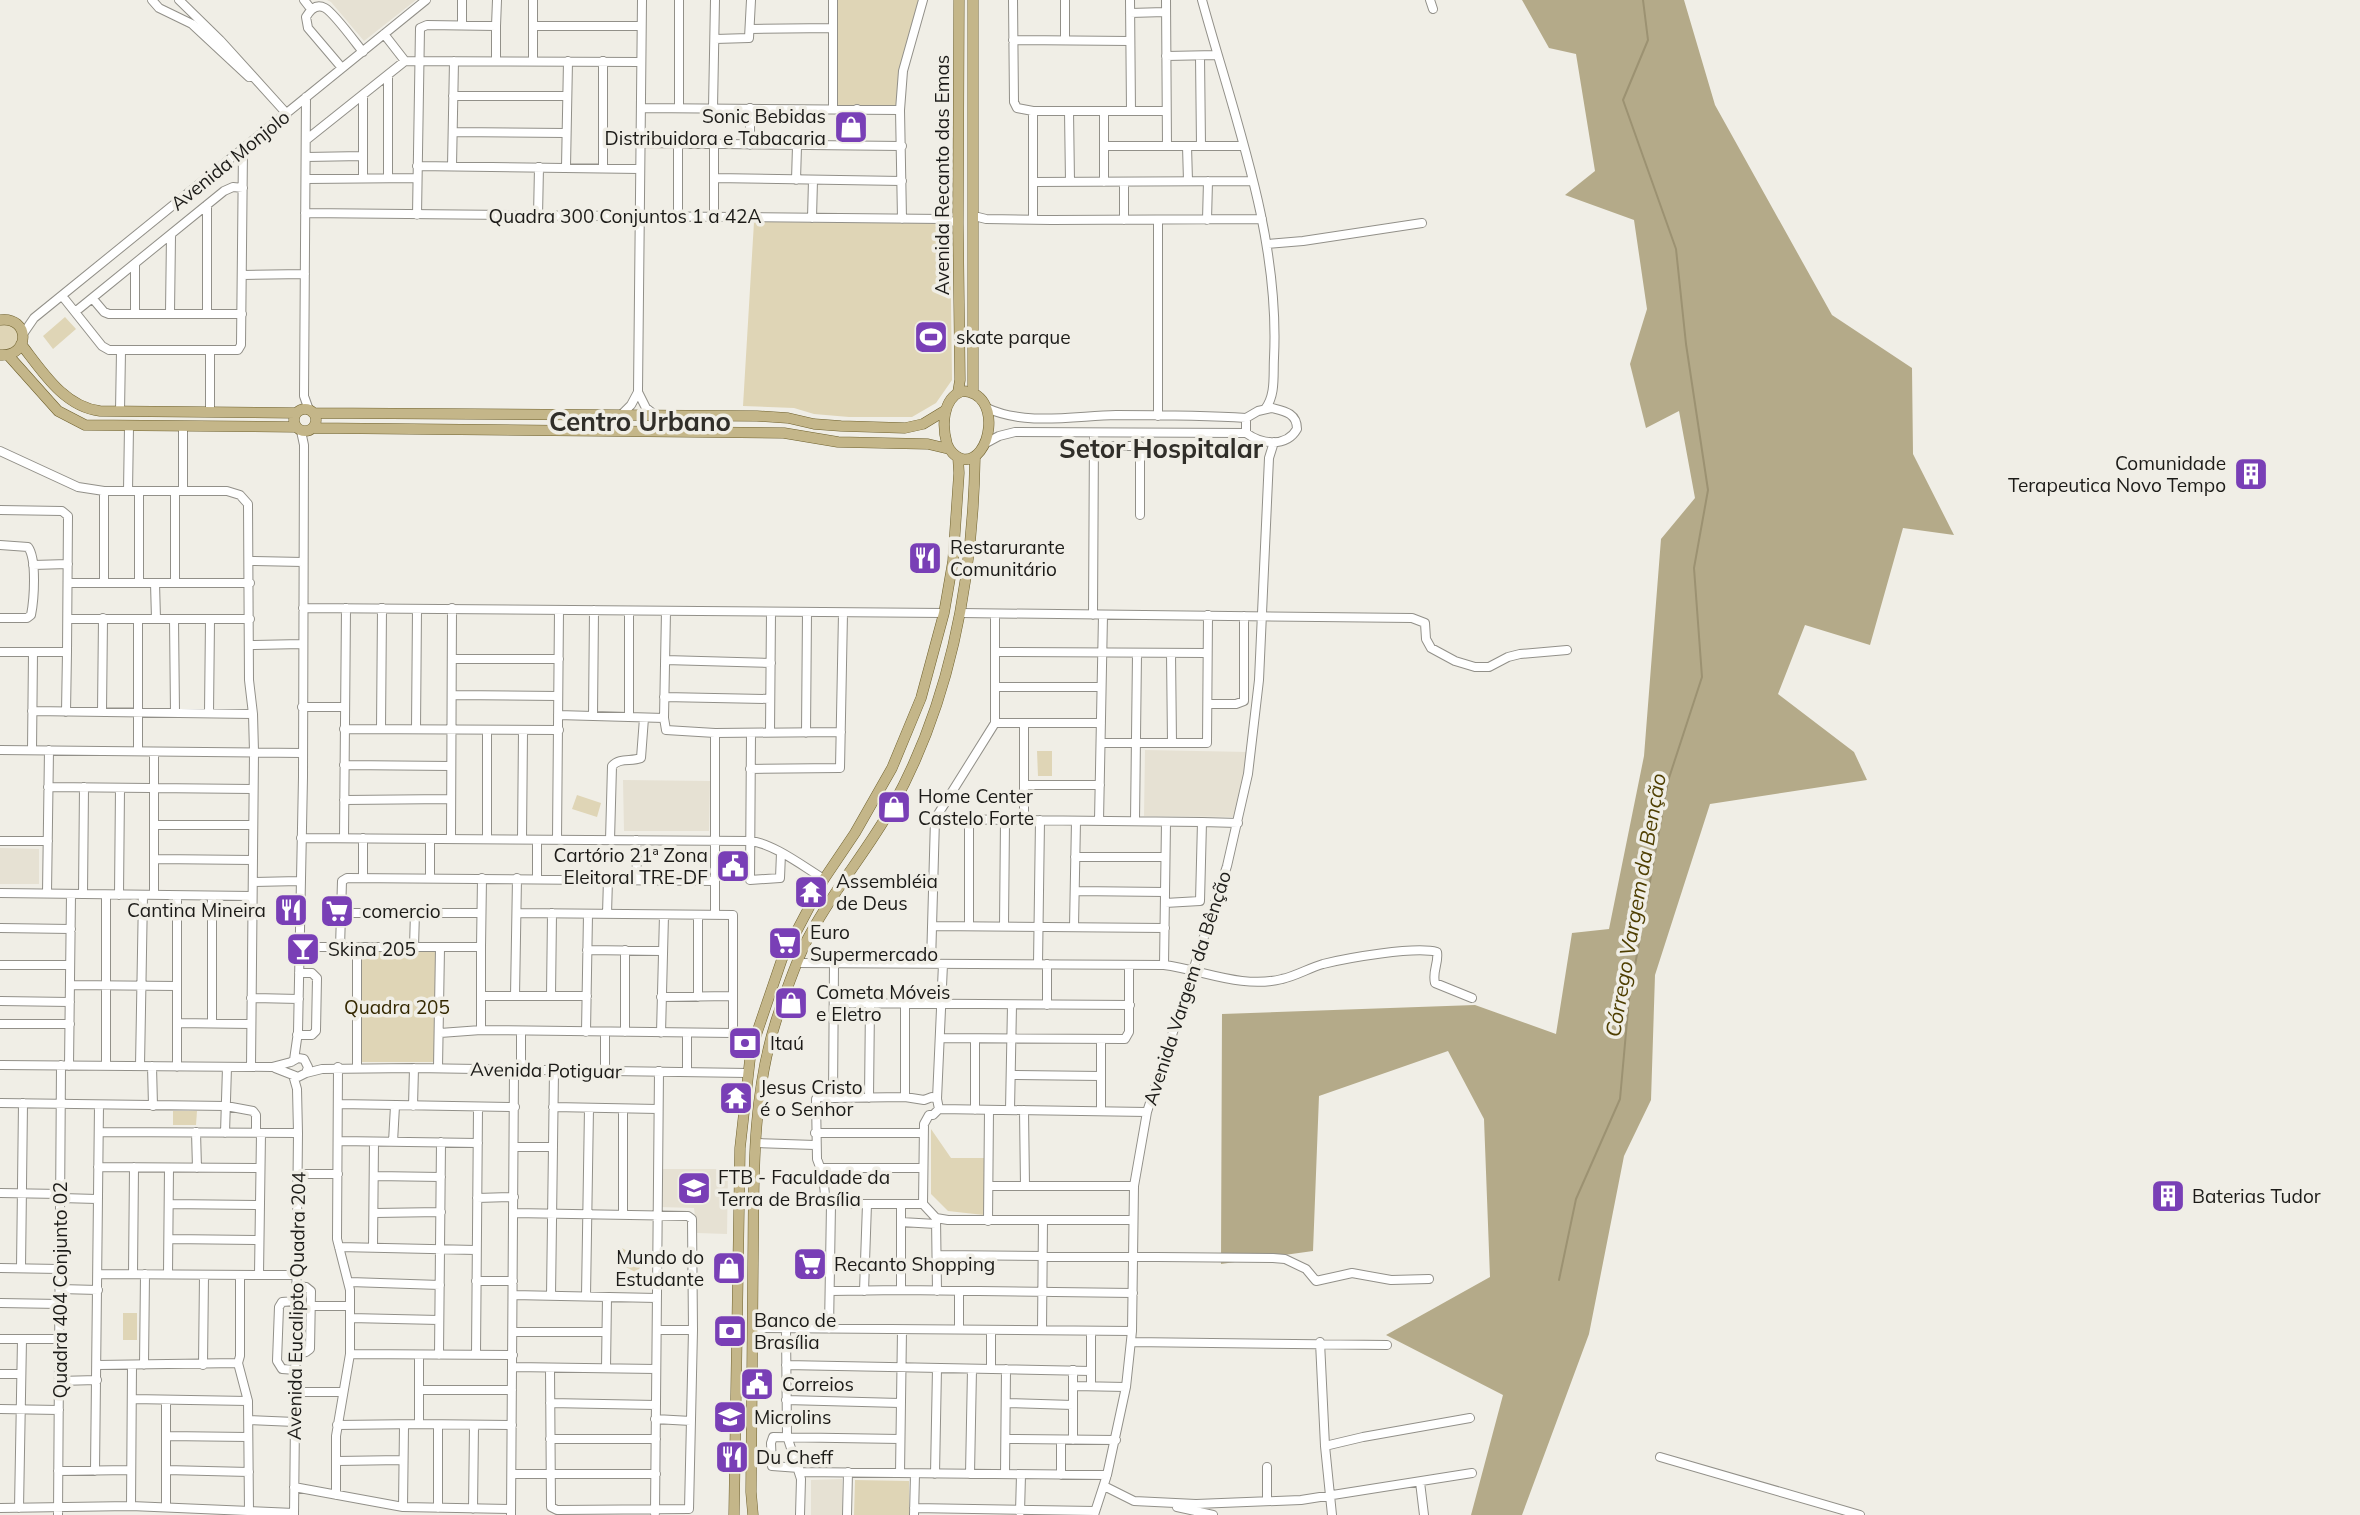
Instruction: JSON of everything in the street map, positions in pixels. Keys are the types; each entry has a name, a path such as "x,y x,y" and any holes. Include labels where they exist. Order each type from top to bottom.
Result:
{"main road":[{"name":"Avenida Recanto das Emas","path":"958,392 959,0"},
{"name":"Avenida Recanto das Emas","path":"973,0 973,392"},
{"path":"960,163 968,167 974,164"},
{"path":"958,179 968,174 974,186 958,196"},
{"path":"0,320 12,320 17,324 22,339 64,395 85,408 106,411 655,415 788,418 814,424 905,428 923,424 946,410 958,392 973,392 980,396 987,408 989,425 986,443 975,457 965,460 949,449 928,444 838,442 784,433 103,427 77,422 58,411 4,355 16,351 22,339"},
{"path":"946,410 944,431 949,449"},
{"path":"103,427 101,421 106,411"},
{"path":"222,428 227,422 225,412"},
{"path":"304,412 316,420 304,429"},
{"path":"304,412 293,421 304,429"},
{"path":"620,430 617,422 621,415"},
{"path":"655,415 659,422 656,430"},
{"path":"734,1515 740,1148 751,1050 782,959 824,879 855,833 896,760 921,698 944,613 953,561 960,473 958,457"},
{"path":"753,1515 752,1295 756,1148 766,1058 782,1003 807,940 891,809 924,739 961,613 971,546 975,457"},
{"path":"955,540 962,548 971,546"},
{"path":"953,561 960,557 968,562"},
{"path":"908,730 913,740 924,739"},
{"path":"896,760 902,756 908,758 911,769"},
{"path":"855,833 866,835 866,845"},
{"path":"834,865 836,876 847,876"},
{"path":"751,1050 760,1051 766,1058"},
{"path":"740,1148 747,1155 756,1148"},
{"path":"738,1277 748,1284 753,1277"},
{"path":"737,1295 747,1291 752,1295"}],"street":[{"path":"152,0 159,8 192,24 234,66 255,79"},
{"path":"179,0 220,40 287,114"},
{"path":"304,0 311,9"},
{"name":"Avenida Monjolo","path":"22,339 34,318 426,0"},
{"path":"462,0 462,25"},
{"path":"496,0 496,61"},
{"path":"533,0 533,61"},
{"path":"642,0 638,393 646,408 655,415"},
{"path":"679,0 679,108"},
{"path":"713,108 715,0"},
{"path":"715,39 749,37 751,0"},
{"path":"833,0 833,108"},
{"path":"902,219 900,110 903,71 923,0"},
{"path":"1013,0 1014,102 1019,109 1165,111"},
{"path":"1065,0 1065,40"},
{"path":"1130,0 1131,111"},
{"path":"1166,0 1167,146"},
{"path":"1202,0 1268,244 1274,312 1272,393 1265,409"},
{"path":"1430,0 1433,9"},
{"path":"342,68 308,27 306,17 311,9 318,6 327,10 363,52"},
{"path":"1130,13 1166,12"},
{"path":"417,215 418,32 421,26 496,26"},
{"path":"533,26 642,26"},
{"path":"751,29 833,28"},
{"path":"384,34 405,61"},
{"path":"1013,40 1130,41"},
{"path":"1166,56 1217,55"},
{"path":"1200,56 1201,146"},
{"path":"306,140 405,61 641,62"},
{"path":"452,166 454,61"},
{"path":"566,167 568,61"},
{"path":"603,61 603,168"},
{"path":"388,76 388,178"},
{"path":"363,95 363,178"},
{"path":"453,96 567,96"},
{"path":"304,412 306,97"},
{"path":"641,108 900,110"},
{"path":"750,108 750,145"},
{"path":"856,109 856,145"},
{"path":"1033,111 1034,219"},
{"path":"1069,111 1070,182"},
{"path":"1104,111 1104,182"},
{"path":"453,132 566,132"},
{"path":"641,143 902,146"},
{"path":"678,144 678,217"},
{"path":"714,144 714,217"},
{"path":"796,180 797,146"},
{"path":"1104,146 1243,146"},
{"path":"1187,146 1188,181"},
{"path":"63,297 102,346 121,351 239,349 242,345 243,149"},
{"path":"306,157 363,156"},
{"path":"417,166 640,169"},
{"path":"538,216 539,167"},
{"path":"306,179 417,178"},
{"path":"714,178 902,181"},
{"path":"812,218 813,180"},
{"path":"1208,181 1208,219"},
{"path":"1033,182 1253,181"},
{"path":"1124,182 1124,220"},
{"path":"75,312 229,188 243,188"},
{"path":"207,205 207,313"},
{"name":"Quadra 300 Conjuntos 1 a 42A","path":"305,213 958,218"},
{"path":"974,219 1262,219"},
{"path":"1158,219 1158,416"},
{"path":"1268,244 1422,223"},
{"path":"170,313 171,235"},
{"path":"135,265 135,314"},
{"path":"242,275 305,274"},
{"path":"93,299 106,313 242,314"},
{"path":"12,320 34,318"},
{"path":"210,350 210,412"},
{"path":"120,411 121,351"},
{"path":"621,415 638,393"},
{"path":"986,443 1015,432 1246,433 1270,442 1290,437 1297,429 1295,418 1277,406 1272,393"},
{"path":"987,408 1011,417 1117,415 1246,418 1265,409 1281,410"},
{"path":"1116,433 1119,426 1117,415"},
{"path":"1069,432 1066,426 1070,417"},
{"path":"1246,418 1246,433"},
{"path":"128,491 129,427"},
{"path":"174,583 183,428"},
{"path":"298,1096 308,1067 300,1051 298,1034 304,429"},
{"path":"1093,615 1094,433"},
{"name":"Avenida Vargem da Bênção","path":"1095,1513 1116,1440 1126,1387 1132,1331 1134,1186 1147,1112 1227,866 1248,774 1255,728 1270,442"},
{"path":"1094,446 1140,446 1140,515"},
{"path":"0,451 78,487 104,491 235,492 244,499 249,509 249,680 254,752 251,1067"},
{"path":"104,491 104,582"},
{"path":"139,491 139,582"},
{"path":"0,510 66,513 66,712"},
{"path":"0,545 28,547 33,565 32,613 27,618 0,618"},
{"path":"250,561 303,562"},
{"path":"33,565 68,564"},
{"path":"68,583 250,583"},
{"path":"155,583 156,619"},
{"path":"303,608 944,613"},
{"path":"344,837 346,608"},
{"path":"381,729 382,608"},
{"path":"451,839 452,608"},
{"path":"416,729 417,609"},
{"path":"557,840 559,610"},
{"path":"593,716 594,610"},
{"path":"629,611 629,717"},
{"path":"666,611 665,729 715,733 841,732"},
{"path":"770,732 771,612"},
{"path":"806,733 807,612"},
{"path":"750,769 839,769 841,766 843,612"},
{"path":"961,613 1401,617 1425,623 1426,639 1431,648 1475,667 1489,667 1520,654 1567,650"},
{"path":"931,963 935,819 995,723 995,614"},
{"path":"1099,821 1103,615"},
{"path":"1101,743 1207,743 1208,615"},
{"path":"1208,704 1236,704 1244,701 1244,616"},
{"path":"102,712 103,618"},
{"path":"68,619 250,619"},
{"path":"138,619 138,751"},
{"path":"174,619 175,713"},
{"path":"209,713 210,620"},
{"path":"250,645 302,644"},
{"path":"0,652 67,652"},
{"path":"32,750 33,652"},
{"path":"995,652 1207,653"},
{"path":"1135,821 1137,653"},
{"path":"1171,653 1172,743"},
{"path":"452,660 559,659"},
{"path":"665,660 771,663"},
{"path":"995,687 1101,687"},
{"path":"452,695 558,696"},
{"path":"664,697 770,699"},
{"path":"302,707 344,708"},
{"path":"32,711 253,714"},
{"path":"558,715 664,718"},
{"path":"610,840 612,766 619,761 642,758 644,718"},
{"path":"995,723 1101,723"},
{"path":"1024,723 1024,820"},
{"path":"344,729 559,730"},
{"path":"487,839 488,730"},
{"path":"522,839 523,731"},
{"path":"715,733 715,914"},
{"path":"751,733 750,880 780,878 781,853"},
{"path":"0,750 302,753"},
{"path":"47,893 49,750"},
{"path":"154,895 155,752"},
{"path":"344,765 451,766"},
{"path":"1024,785 1100,786"},
{"path":"48,787 253,789"},
{"path":"83,894 84,787"},
{"path":"119,895 120,788"},
{"path":"344,800 451,799"},
{"path":"935,819 1238,823"},
{"path":"969,820 969,925"},
{"path":"1004,926 1005,821"},
{"path":"1038,964 1040,821"},
{"path":"1074,927 1076,821"},
{"path":"1164,965 1166,822"},
{"path":"1165,903 1200,901 1202,822"},
{"path":"155,825 253,825"},
{"path":"301,838 751,841 781,853 824,879"},
{"path":"363,838 363,876"},
{"path":"430,840 430,877"},
{"path":"537,840 537,878"},
{"path":"636,840 637,879"},
{"path":"0,841 48,842"},
{"path":"1075,857 1166,857"},
{"path":"155,859 253,860"},
{"path":"340,947 342,881 347,878 363,876 715,881"},
{"path":"481,1030 482,877"},
{"path":"515,996 517,878"},
{"path":"607,914 608,879"},
{"path":"253,882 300,881"},
{"path":"1075,891 1165,892"},
{"path":"0,893 252,896"},
{"name":"Quadra 404 Conjunto 02","path":"58,1512 61,1105 70,1024 71,894"},
{"path":"106,895 106,1066"},
{"path":"140,1066 143,895"},
{"path":"177,896 177,1067"},
{"path":"212,896 212,1023"},
{"path":"414,947 415,912"},
{"path":"340,913 481,913"},
{"path":"440,1033 481,1030 733,1033 733,915 517,913"},
{"path":"551,996 552,913"},
{"path":"586,1032 588,914"},
{"path":"661,1032 664,915"},
{"path":"698,915 698,997"},
{"path":"932,926 1165,928"},
{"path":"0,928 71,929"},
{"path":"300,947 481,947"},
{"path":"357,947 357,1068"},
{"path":"438,1068 440,948"},
{"path":"587,950 662,951"},
{"path":"625,950 625,1032"},
{"path":"798,963 1164,965 1192,969 1224,979 1267,981 1283,979 1324,964 1430,951 1437,952 1433,974 1435,983 1472,998"},
{"path":"833,1098 834,963"},
{"path":"939,1110 937,1099 943,964"},
{"path":"1047,964 1047,1004"},
{"path":"0,965 70,965"},
{"path":"941,1038 1122,1040 1129,1032 1129,966"},
{"path":"298,1034 312,1035 316,1031 317,978 312,973 299,973"},
{"path":"70,985 177,986"},
{"path":"481,996 587,996"},
{"path":"661,997 733,996"},
{"path":"251,998 299,999"},
{"path":"0,1001 70,1002"},
{"path":"834,1003 1130,1005"},
{"path":"869,1098 870,1003"},
{"path":"905,1003 905,1097"},
{"path":"1010,1110 1012,1005"},
{"path":"177,1023 251,1024"},
{"path":"0,1024 70,1024"},
{"path":"294,1487 403,1507 473,1508 511,1512 515,1107 521,1031"},
{"path":"605,1032 605,1072"},
{"path":"687,1033 687,1071"},
{"path":"298,1034 292,1061 292,1074 298,1096"},
{"path":"975,1039 975,1110"},
{"path":"1101,1040 1101,1111"},
{"name":"Avenida Potiguar","path":"0,1065 227,1068 272,1067 305,1060 316,1065 340,1068"},
{"path":"152,1066 153,1106"},
{"name":"Avenida Potiguar","path":"272,1067 298,1077 318,1069 340,1068 748,1073"},
{"path":"225,1133 227,1068"},
{"path":"336,1495 337,1425 350,1354 350,1282 339,1247 340,1068"},
{"path":"414,1068 414,1106"},
{"path":"551,1296 554,1070"},
{"path":"655,1513 659,1071"},
{"path":"1011,1075 1101,1076"},
{"name":"Avenida Eucalipto Quadra 204","path":"293,1514 298,1096"},
{"path":"923,1204 831,1204 826,1200 815,1145 816,1100 818,1097 937,1099"},
{"path":"924,1100 922,1109 929,1115"},
{"path":"0,1103 226,1106 253,1111 256,1115 260,1168 259,1275"},
{"path":"21,1268 23,1103"},
{"path":"339,1104 515,1107"},
{"path":"95,1471 99,1105"},
{"path":"393,1142 395,1107"},
{"path":"476,1355 478,1108"},
{"path":"553,1108 658,1109"},
{"path":"586,1296 589,1108"},
{"path":"623,1214 624,1109"},
{"path":"929,1115 939,1110 1147,1112"},
{"path":"988,1221 989,1110"},
{"path":"1024,1110 1025,1186"},
{"path":"929,1115 923,1133 923,1204 936,1221 937,1290"},
{"path":"99,1132 298,1133"},
{"path":"197,1132 197,1168"},
{"path":"815,1133 923,1133"},
{"path":"339,1141 478,1143"},
{"path":"373,1247 374,1142"},
{"path":"439,1355 441,1142"},
{"path":"756,1148 815,1145"},
{"path":"515,1147 553,1147"},
{"path":"98,1167 260,1168"},
{"path":"133,1274 134,1167"},
{"path":"168,1274 169,1168"},
{"path":"821,1168 923,1168"},
{"path":"297,1174 338,1174"},
{"path":"375,1176 441,1177"},
{"path":"989,1186 1134,1186"},
{"path":"0,1193 97,1199"},
{"path":"477,1198 514,1197"},
{"path":"169,1203 259,1205"},
{"path":"829,1329 831,1204"},
{"path":"863,1292 867,1204"},
{"path":"901,1204 901,1290"},
{"path":"375,1213 441,1212"},
{"path":"514,1213 688,1216 692,1219 693,1330 689,1509 655,1513 554,1509 549,1505 550,1368"},
{"path":"1042,1330 1043,1220"},
{"path":"901,1222 1132,1220"},
{"path":"169,1239 259,1240"},
{"path":"339,1247 476,1250"},
{"path":"936,1255 1286,1259 1306,1269 1313,1280 1321,1282 1352,1273 1391,1280 1429,1279"},
{"path":"0,1268 60,1269"},
{"path":"98,1274 296,1275"},
{"path":"145,1274 145,1365"},
{"path":"203,1365 204,1275"},
{"path":"240,1275 238,1363 248,1401 249,1512"},
{"path":"477,1281 513,1281"},
{"path":"350,1282 440,1285"},
{"path":"296,1286 306,1287 311,1291 312,1306 310,1349 296,1354"},
{"path":"60,1289 97,1290"},
{"path":"830,1291 1133,1293"},
{"path":"958,1329 959,1291"},
{"path":"513,1295 657,1298"},
{"path":"606,1368 607,1297"},
{"path":"295,1301 282,1302 279,1307 277,1361 282,1369 296,1370"},
{"path":"0,1303 60,1304"},
{"path":"312,1306 350,1306"},
{"path":"350,1318 439,1320"},
{"path":"753,1328 1132,1331"},
{"path":"786,1329 787,1436 799,1470 800,1515"},
{"path":"657,1330 693,1330"},
{"path":"900,1473 902,1330"},
{"path":"991,1331 991,1369"},
{"path":"1091,1331 1091,1386"},
{"path":"513,1332 606,1332"},
{"path":"0,1339 59,1339"},
{"path":"19,1508 22,1339"},
{"path":"1131,1342 1320,1342 1387,1345"},
{"path":"1320,1342 1325,1447 1332,1515"},
{"path":"350,1354 513,1355"},
{"path":"419,1355 419,1424"},
{"path":"97,1365 238,1363"},
{"path":"131,1506 132,1365"},
{"path":"786,1365 1091,1371"},
{"path":"513,1367 656,1369"},
{"path":"935,1474 937,1368"},
{"path":"970,1474 972,1369"},
{"path":"1005,1474 1006,1369"},
{"path":"1073,1370 1073,1440"},
{"path":"0,1374 21,1374"},
{"path":"59,1381 97,1380"},
{"path":"1074,1386 1126,1387"},
{"path":"419,1390 512,1390"},
{"path":"296,1392 343,1392"},
{"path":"132,1399 248,1401"},
{"path":"166,1400 166,1507"},
{"path":"786,1401 900,1403"},
{"path":"551,1403 656,1405"},
{"path":"1006,1403 1073,1405"},
{"path":"0,1409 59,1410"},
{"path":"1325,1447 1363,1437 1470,1418"},
{"path":"655,1419 691,1421"},
{"path":"248,1420 295,1422"},
{"path":"337,1425 512,1425"},
{"path":"438,1425 438,1508"},
{"path":"403,1507 404,1426"},
{"path":"473,1508 474,1426"},
{"path":"166,1436 248,1437"},
{"path":"900,1439 787,1436 772,1438 770,1462 774,1468 848,1472 1107,1475"},
{"path":"550,1439 656,1439"},
{"path":"1006,1439 1116,1440"},
{"path":"1061,1475 1062,1440"},
{"path":"1660,1457 1860,1515"},
{"path":"337,1461 402,1460"},
{"path":"1266,1500 1267,1466"},
{"path":"58,1471 131,1470"},
{"path":"166,1470 249,1472"},
{"path":"847,1515 848,1472"},
{"path":"1104,1486 1134,1501 1171,1504 1301,1500 1472,1473"},
{"path":"512,1475 656,1474"},
{"path":"915,1474 914,1511 1095,1513"},
{"path":"1020,1512 1021,1475"},
{"path":"1420,1482 1424,1515"},
{"path":"1171,1504 1213,1515"},
{"path":"0,1508 58,1512 131,1506 293,1514"}],"shaded area":[{"path":"327,0 416,0 364,41"},
{"path":"1522,0 1684,0 1715,105 1832,315 1912,368 1913,454 1954,535 1903,528 1870,645 1805,625 1778,694 1854,752 1867,780 1710,804 1655,975 1651,1100 1624,1156 1589,1334 1522,1515 1471,1515 1503,1395 1386,1335 1490,1277 1484,1119 1448,1051 1319,1096 1313,1251 1221,1264 1222,1014 1475,1005 1556,1034 1572,933 1609,929 1644,756 1661,539 1695,498 1679,411 1646,428 1630,364 1647,309 1634,220 1565,195 1595,171 1576,54 1549,48"},
{"path":"1145,750 1249,752 1235,817 1144,816"},
{"path":"623,780 710,781 709,831 624,831"},
{"path":"0,848 39,849 39,884 0,884"},
{"name":"FTB - Faculdade da Terra de Brasília","path":"662,1169 728,1169 727,1234 697,1233 694,1208 659,1207"},
{"path":"842,1479 842,1515 811,1515 811,1480"}],"green space":[{"path":"837,0 920,0 896,105 835,106"},
{"path":"754,222 950,223 952,380 936,403 912,417 849,417 814,414 794,408 743,406"},
{"path":"65,317 76,329 53,349 43,336"},
{"path":"4,321 19,330 18,347 0,352 0,322"},
{"path":"1037,751 1052,751 1052,776 1038,776"},
{"path":"577,795 601,803 597,817 572,809"},
{"name":"Quadra 205","path":"357,950 437,952 436,1062 360,1062"},
{"path":"173,1111 197,1111 196,1125 173,1125"},
{"path":"931,1129 951,1158 984,1158 984,1215 948,1211 931,1194"},
{"path":"622,1248 644,1260 637,1273 615,1261"},
{"path":"123,1313 137,1313 137,1340 123,1340"},
{"path":"855,1480 909,1481 909,1515 854,1515"}],"waterway":[{"name":"Córrego Vargem da Benção","path":"1559,1280 1576,1199 1620,1099 1629,999 1668,781 1702,677 1694,568 1708,490 1686,344 1676,249 1623,100 1648,40 1643,0"}],"place":[{"name":"Sonic Bebidas Distribuidora e Tabacaria","path":"851,127"},
{"name":"skate parque","path":"931,337"},
{"name":"Comunidade Terapeutica Novo Tempo","path":"2251,474"},
{"name":"Restarurante Comunitário","path":"925,558"},
{"name":"Home Center Castelo Forte","path":"894,807"},
{"name":"Cartório 21ª Zona Eleitoral TRE-DF","path":"733,866"},
{"name":"Assembléia de Deus","path":"811,892"},
{"name":"Cantina Mineira","path":"291,910"},
{"name":"comercio","path":"337,911"},
{"name":"Euro Supermercado","path":"785,943"},
{"name":"Skina 205","path":"303,949"},
{"name":"Cometa Móveis e Eletro","path":"791,1003"},
{"name":"Itaú","path":"745,1043"},
{"name":"Jesus Cristo é o Senhor","path":"736,1098"},
{"name":"FTB - Faculdade da Terra de Brasília","path":"694,1188"},
{"name":"Baterias Tudor","path":"2168,1196"},
{"name":"Recanto Shopping","path":"810,1264"},
{"name":"Mundo do Estudante","path":"729,1268"},
{"name":"Banco de Brasília","path":"730,1331"},
{"name":"Correios","path":"757,1384"},
{"name":"Microlins","path":"730,1417"},
{"name":"Du Cheff","path":"732,1457"}],"district":[{"name":"Centro Urbano","path":"640,421"},
{"name":"Setor Hospitalar","path":"1161,448"}]}
